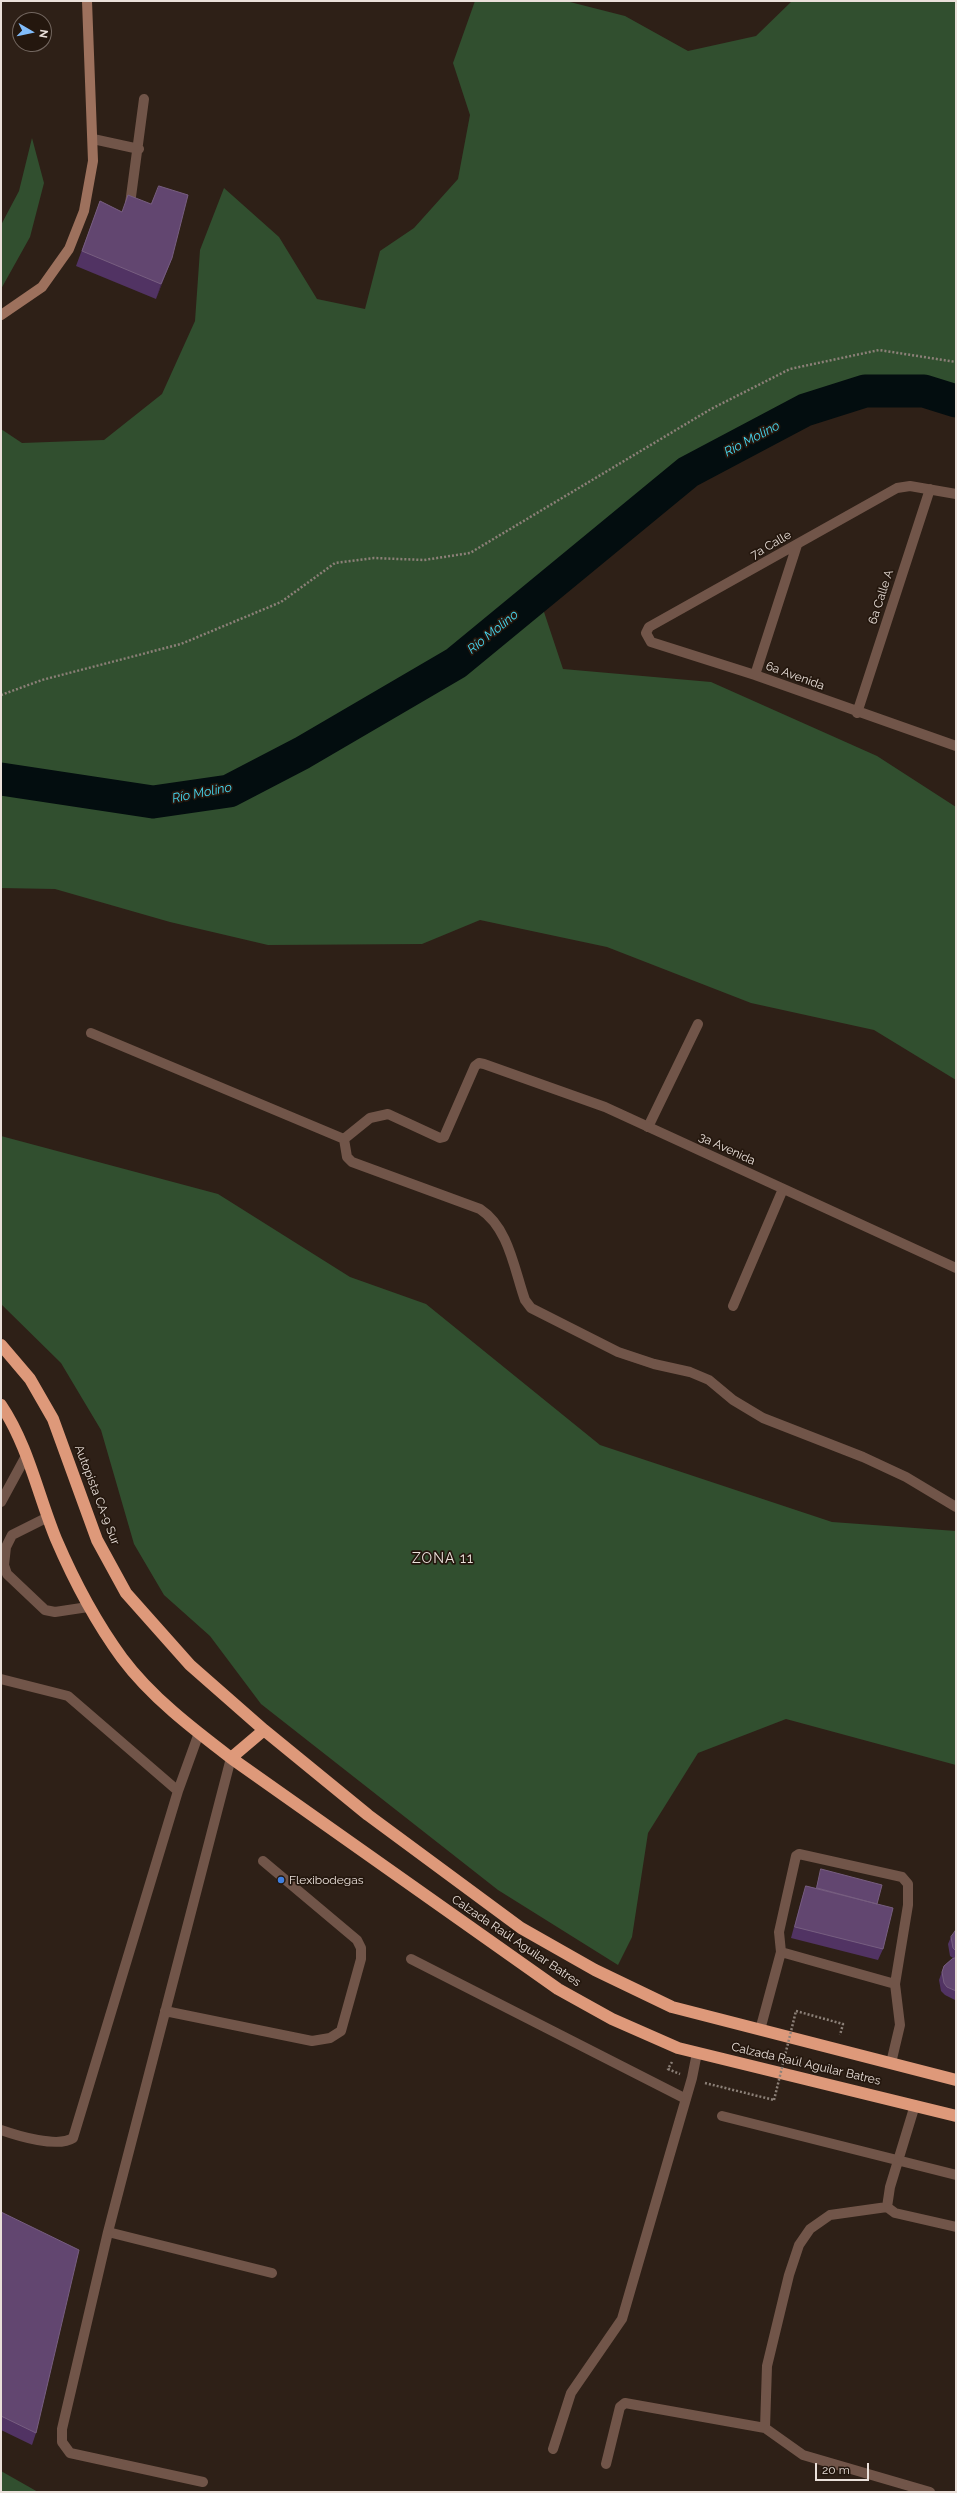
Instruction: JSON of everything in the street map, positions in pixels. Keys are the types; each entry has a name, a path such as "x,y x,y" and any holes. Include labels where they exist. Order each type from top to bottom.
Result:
{"highway":[{"name":"Autopista CA-9 Sur","path":"1,1345 30,1379 53,1419 97,1540 126,1593 190,1665 264,1730"},
{"path":"1,1405 15,1426 48,1516 88,1607 123,1659 149,1688 199,1733 231,1758 264,1730"},
{"name":"Calzada Raúl Aguilar Batres","path":"264,1730 368,1815 521,1928 554,1948 672,2007 956,2080"},
{"name":"Calzada Raúl Aguilar Batres","path":"231,1758 558,1989 612,2019 678,2048 956,2116"}],"main road":[{"path":"1,315 42,287 69,249 84,211 93,160 88,1"}],"street":[{"path":"130,204 139,149 144,99"},
{"path":"93,139 139,149"},
{"name":"7a Calle","path":"658,624 897,488 910,486 930,489"},
{"path":"930,489 956,494"},
{"name":"6a Calle A","path":"857,713 930,489"},
{"path":"755,675 797,545"},
{"name":"6a Avenida","path":"658,624 649,627 646,632 651,642 755,675 857,713 956,746"},
{"path":"648,1127 698,1024"},
{"path":"91,1033 344,1139 346,1157 352,1162 480,1210 492,1217 501,1230 525,1300 532,1308 618,1352 654,1364 690,1372 709,1380 733,1400 763,1418 863,1457 906,1477 956,1507"},
{"name":"3a Avenida","path":"344,1139 370,1118 388,1114 440,1138 444,1137 475,1066 479,1063 484,1064 606,1107 956,1268"},
{"path":"733,1306 782,1189"},
{"path":"1,1502 26,1456"},
{"path":"48,1516 12,1535 6,1547 4,1565 7,1574 46,1610 55,1612 88,1607"},
{"path":"1,1679 68,1696 178,1791"},
{"path":"1,2130 20,2137 55,2142 68,2141 73,2138 178,1791 199,1733"},
{"path":"204,2482 70,2453 62,2442 62,2429 108,2232 231,1758"},
{"path":"760,2030 781,1952 779,1932 796,1856 799,1854 902,1877 908,1884 908,1906 895,1984 900,2025 891,2063"},
{"path":"165,2011 312,2041 330,2038 341,2031 361,1959 361,1948 357,1940 263,1861"},
{"path":"781,1952 895,1984"},
{"path":"411,1959 686,2099"},
{"path":"553,2449 571,2394 622,2319 686,2099 697,2053"},
{"path":"887,2207 898,2160 915,2105"},
{"path":"722,2116 956,2175"},
{"path":"765,2428 767,2366 789,2275 799,2245 810,2229 830,2215 887,2207 895,2213 956,2227"},
{"path":"108,2232 272,2273"},
{"path":"606,2464 620,2407 624,2403 765,2428 803,2455 930,2492"}],"path":[{"path":"1,695 42,680 181,644 281,602 335,563 374,558 424,560 470,553 711,409 790,369 879,350 956,362"},
{"path":"714,2086 774,2100 796,2011 843,2024"}],"green space":[{"path":"475,1 566,1 625,16 688,51 756,36 792,1 956,1 956,399 843,399 668,492 536,588 563,669 711,682 877,756 956,807 956,1080 874,1030 751,1003 607,947 480,920 422,944 268,945 170,922 55,889 1,888 1,429 22,443 104,440 162,394 195,321 200,250 224,188 279,237 317,299 365,309 380,251 414,228 458,179 470,115 453,63"},
{"path":"32,138 44,183 30,237 1,289 1,225 19,191"},
{"path":"1,1136 218,1194 350,1277 426,1304 600,1445 832,1522 956,1531 956,1765 786,1719 698,1753 648,1833 632,1937 618,1965 498,1890 261,1704 210,1636 164,1595 134,1544 101,1430 61,1363 1,1304"},
{"path":"1,2471 38,2492 1,2492"}],"building":[{"path":"159,186 188,195 172,258 161,284 82,251 100,201 122,212 128,195 151,204"},
{"path":"821,1869 882,1885 877,1904 817,1888"},
{"path":"806,1886 893,1908 883,1949 795,1927"},
{"path":"956,1930 956,1951 953,1948 951,1937"},
{"path":"956,1958 956,1991 947,1987 944,1983 942,1972 944,1966 952,1959"},
{"path":"1,2212 79,2250 36,2433 1,2416"}],"waterway":[{"name":"Río Molino","path":"1,779 153,802 229,791 302,753 456,663 688,472 805,410 865,391 924,391 956,401"}],"place":[{"name":"Flexibodegas","path":"281,1880"}],"district":[{"name":"ZONA 11","path":"443,1559"}]}
